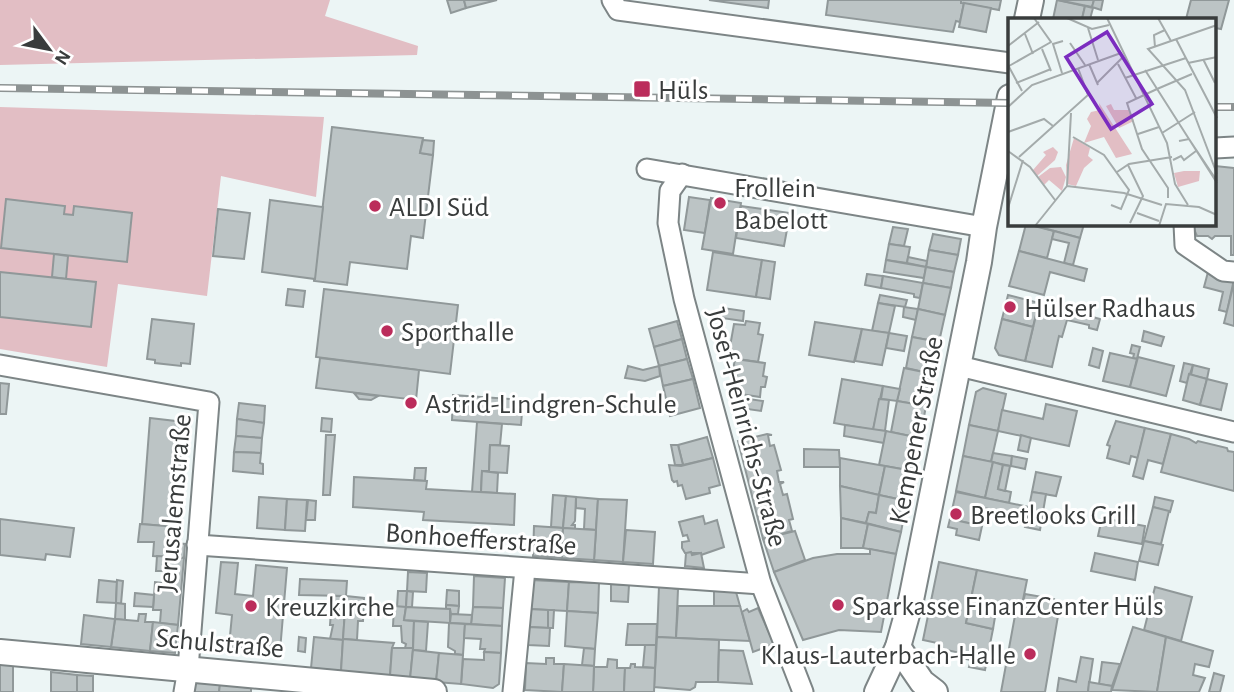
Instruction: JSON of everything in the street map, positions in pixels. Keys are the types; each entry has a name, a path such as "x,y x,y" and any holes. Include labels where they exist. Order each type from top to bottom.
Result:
{"street":[{"path":"612,0 618,10 1008,63"},
{"path":"1027,18 1031,0"},
{"name":"Kempener Straße","path":"877,692 898,647 922,549 984,227 1002,176 1008,117"},
{"path":"1216,148 1234,147"},
{"path":"647,169 984,227"},
{"name":"Josef-Heinrichs-Straße","path":"682,174 670,191 668,223 684,299 761,584 803,692"},
{"path":"1184,226 1185,245 1223,271 1234,272"},
{"name":"Jerusalemstraße","path":"0,365 209,402 186,680"},
{"path":"959,366 1234,432"},
{"name":"Bonhoefferstraße","path":"197,545 761,584"},
{"path":"513,692 525,569"},
{"path":"898,647 922,682 935,692"},
{"name":"Schulstraße","path":"0,652 186,680 435,692"}],"shaded area":[{"path":"0,0 330,0 325,16 418,46 417,55 0,65"},
{"path":"0,107 324,117 316,197 221,176 207,296 118,284 107,367 0,349"}],"building":[{"path":"447,0 464,0 466,8 451,13"},
{"path":"464,0 497,0 466,8"},
{"path":"709,0 769,0 768,8"},
{"path":"828,0 961,0 961,3 964,3 960,22 956,21 953,32 826,15"},
{"path":"961,0 1001,0 999,10 961,3"},
{"path":"1057,0 1085,6 1082,18 1053,18"},
{"path":"1058,0 1094,0 1092,7"},
{"path":"1094,0 1103,0 1101,10 1092,7"},
{"path":"1191,0 1229,0 1221,29 1216,28 1216,18 1186,18"},
{"path":"964,3 991,8 986,32 959,27"},
{"path":"1085,6 1093,8 1090,18 1082,18"},
{"name":"ALDI Süd","path":"332,127 423,138 420,153 433,155 423,238 411,236 407,269 350,262 347,285 314,281"},
{"path":"423,140 434,141 433,155 420,153"},
{"path":"1216,166 1234,168 1234,255 1231,255 1231,236 1215,236 1212,239 1208,236 1197,236 1193,227 1216,226"},
{"path":"689,197 710,200 705,233 684,230"},
{"path":"711,198 741,203 733,254 702,249"},
{"path":"6,199 65,206 64,214 73,215 74,206 132,213 127,262 1,248"},
{"path":"270,200 323,207 315,279 262,272"},
{"path":"741,206 790,213 784,246 736,238"},
{"path":"218,209 250,213 244,259 213,256"},
{"path":"1025,226 1054,231 1047,258 1019,251"},
{"path":"1036,226 1083,226 1080,238"},
{"path":"893,227 908,229 904,246 889,244"},
{"path":"1054,231 1080,238 1073,265 1064,263 1069,243 1052,239"},
{"path":"933,234 961,239 958,255 929,250"},
{"path":"889,244 910,247 907,263 886,260"},
{"path":"929,250 958,255 954,272 926,267"},
{"path":"1019,251 1087,269 1084,281 1050,272 1044,295 1009,286"},
{"path":"713,252 762,260 756,297 707,290"},
{"path":"54,254 68,256 66,279 52,277"},
{"path":"908,257 927,261 926,267 907,263"},
{"path":"762,260 775,262 770,299 756,297"},
{"path":"886,260 926,267 924,278 884,272"},
{"path":"926,267 954,272 951,288 923,283"},
{"path":"0,272 96,282 91,327 0,317"},
{"path":"1208,272 1234,279 1227,312 1219,310 1223,292 1204,287"},
{"path":"867,274 883,276 881,288 865,285"},
{"path":"883,276 923,283 920,298 914,297 914,294 881,288"},
{"path":"923,283 951,288 945,315 918,309"},
{"path":"1234,283 1234,326 1224,323"},
{"path":"288,289 305,291 303,307 286,305"},
{"name":"Sporthalle","path":"324,289 458,305 450,374 316,357"},
{"path":"880,295 907,300 905,307 878,303"},
{"path":"1008,295 1039,303 1033,327 1002,319"},
{"path":"878,303 895,306 889,333 872,331"},
{"path":"1039,303 1100,319 1097,330 1089,328 1089,325 1067,320 1062,337 1059,336 1052,367 1025,361"},
{"path":"904,307 918,309 916,320 903,317"},
{"path":"723,308 744,311 743,321 722,318"},
{"path":"918,309 945,315 939,342 912,337"},
{"path":"152,319 194,324 190,364 181,363 181,366 155,363 155,360 147,359"},
{"path":"1002,319 1033,327 1025,361 999,355 995,348"},
{"path":"677,321 682,339 654,347 649,329"},
{"path":"746,321 760,323 758,334 763,335 758,362 725,357 727,341 731,341 734,324 745,325"},
{"path":"815,322 862,329 854,362 809,355"},
{"path":"862,329 889,333 882,365 855,361"},
{"path":"1144,331 1164,337 1161,346 1142,341"},
{"path":"889,333 907,336 904,351 886,348"},
{"path":"912,337 939,342 933,374 906,368"},
{"path":"682,339 687,359 659,366 654,347"},
{"path":"1132,345 1140,347 1137,359 1130,353"},
{"path":"1093,348 1103,351 1099,368 1089,365"},
{"path":"1110,353 1137,359 1130,387 1103,381"},
{"path":"1138,357 1174,366 1166,396 1130,387"},
{"path":"320,358 419,370 416,400 316,388"},
{"path":"687,359 693,379 663,386 659,366"},
{"path":"735,359 765,363 763,376 767,377 765,387 761,387 760,397 734,393 737,376 732,375"},
{"path":"1184,363 1193,365 1187,383 1180,381"},
{"path":"1193,365 1209,369 1207,379 1191,375"},
{"path":"628,366 643,370 659,366 660,376 645,381 625,378"},
{"path":"904,368 933,374 926,406 897,401"},
{"path":"1189,374 1207,379 1200,405 1183,400"},
{"path":"693,379 700,408 670,416 663,386"},
{"path":"842,379 883,386 873,430 834,423"},
{"path":"1207,379 1227,384 1221,410 1200,405"},
{"path":"0,383 9,384 6,414 0,414"},
{"path":"883,386 900,389 897,401 881,399"},
{"path":"983,388 1006,394 998,431 969,425 976,392"},
{"path":"354,393 378,396 371,400 359,399"},
{"path":"453,395 523,400 521,425 452,420"},
{"path":"742,398 763,401 761,411 740,408"},
{"path":"879,399 889,400 885,431 873,430"},
{"path":"897,401 926,406 920,438 891,432"},
{"path":"239,403 265,406 264,423 237,419"},
{"path":"1046,404 1077,411 1069,446 998,431 1002,410 1043,419"},
{"path":"150,418 184,422 175,527 142,524"},
{"path":"322,418 332,419 331,432 321,431"},
{"path":"237,419 264,423 262,438 236,436"},
{"path":"1116,421 1145,428 1138,458 1131,456 1129,464 1107,458 1110,446 1107,445"},
{"path":"477,422 502,424 500,445 490,445 489,471 482,471 481,492 472,492"},
{"path":"845,425 886,431 884,443 844,436"},
{"path":"969,425 998,431 991,462 963,456"},
{"path":"1145,428 1171,434 1163,464 1148,460 1143,479 1133,476"},
{"path":"886,431 920,438 913,471 879,465"},
{"path":"767,434 772,435 768,435 770,446 774,445 781,470 777,471 779,482 784,482 780,484 783,495 787,494 793,519 789,520 792,531 763,539 738,441"},
{"path":"1171,434 1234,452 1234,491 1161,472"},
{"path":"326,435 335,435 330,495 323,495"},
{"path":"1021,435 1031,438 1028,452 1018,450"},
{"path":"236,436 262,438 261,453 234,452"},
{"path":"707,437 713,458 683,465 678,445"},
{"path":"490,445 509,446 507,473 489,472"},
{"path":"671,445 678,445 683,465 675,465"},
{"path":"804,449 839,450 840,467 804,467"},
{"path":"234,452 261,453 263,474 233,471"},
{"path":"993,453 1012,456 1011,466 991,462"},
{"path":"963,456 993,462 985,498 956,491"},
{"path":"1012,456 1027,459 1025,469 1011,466"},
{"path":"713,458 720,485 709,488 710,493 686,499 682,485 678,486 677,481 672,480 669,465 681,466"},
{"path":"840,458 885,466 879,495 840,486"},
{"path":"993,462 1003,465 998,489 1011,492 1009,503 985,498"},
{"path":"1003,465 1010,466 1005,491 998,489"},
{"path":"885,466 913,471 907,501 879,495"},
{"path":"415,468 426,468 425,481 414,480"},
{"path":"482,471 498,473 497,493 481,492"},
{"path":"1036,472 1061,477 1056,496 1032,492"},
{"path":"354,477 427,481 426,489 515,494 514,525 423,520 424,512 353,507"},
{"path":"840,486 879,495 876,513 869,512 866,523 841,518"},
{"path":"956,492 1029,507 1026,522 988,514 989,509 984,508 982,526 950,519"},
{"path":"1032,492 1046,494 1040,530 1025,527"},
{"path":"553,495 566,496 563,528 551,527"},
{"path":"879,495 907,501 901,532 866,523 869,512 876,513"},
{"path":"566,496 576,497 575,521 572,525 575,525 575,529 563,528"},
{"path":"259,497 287,499 285,530 257,528"},
{"path":"576,497 598,499 596,530 584,529 585,509 576,508"},
{"path":"1155,497 1173,501 1170,512 1153,507"},
{"path":"287,499 307,500 305,531 285,530"},
{"path":"598,499 627,500 623,562 594,560"},
{"path":"308,500 316,501 315,520 306,520"},
{"path":"1153,507 1169,511 1161,544 1144,541"},
{"path":"703,516 705,524 717,520 724,547 701,555 685,553 682,542 689,541 687,535 683,536 679,522"},
{"path":"841,518 868,524 863,548 841,548"},
{"path":"1102,518 1145,526 1142,544 1098,536"},
{"path":"0,519 74,528 70,557 46,554 45,560 0,555"},
{"path":"950,519 982,526 979,540 956,535 957,529 948,527"},
{"path":"140,524 178,527 176,543 185,544 184,558 153,556 154,542 138,542"},
{"path":"868,524 901,532 896,554 863,548"},
{"path":"534,526 563,528 562,558 533,556"},
{"path":"563,528 596,530 594,560 562,558"},
{"path":"626,530 655,532 653,564 623,562"},
{"path":"795,531 805,560 774,572 763,539"},
{"path":"1144,541 1163,545 1158,565 1139,561"},
{"path":"870,549 896,554 881,632 839,630 803,640 774,572 813,558 837,554 870,554"},
{"path":"691,552 692,555 701,553 704,568 685,566 686,553"},
{"path":"1095,553 1138,562 1135,580 1091,571"},
{"path":"157,556 184,558 178,625 160,623 161,610 153,610 155,582 163,583 163,571 156,571"},
{"name":"Kreuzkirche","path":"221,562 238,563 235,594 253,596 256,565 287,568 280,651 229,646 232,615 216,613"},
{"path":"939,562 977,570 966,623 993,629 985,670 969,667 971,660 956,657 956,652 942,649 942,644 923,640"},
{"path":"977,570 1027,580 1021,610 997,605 993,629 966,623"},
{"path":"408,572 427,573 426,592 407,591"},
{"path":"474,576 505,578 503,608 473,607"},
{"path":"300,579 347,581 346,596 299,595"},
{"path":"99,580 117,582 116,603 97,602"},
{"path":"117,580 123,581 121,604 116,603"},
{"path":"531,580 569,582 567,611 529,609"},
{"path":"569,582 599,583 598,613 567,611"},
{"path":"611,584 629,585 628,602 611,601"},
{"path":"659,586 678,589 676,638 657,637"},
{"path":"1155,587 1192,597 1181,641 1144,630"},
{"path":"447,590 459,591 459,606 446,605"},
{"path":"714,590 736,592 740,606 714,606"},
{"path":"398,591 407,591 406,607 397,607"},
{"path":"407,591 413,592 412,607 406,607"},
{"path":"135,593 154,595 153,607 134,606"},
{"name":"Klaus-Lauterbach-Halle","path":"1025,594 1054,599 1051,614 1058,616 1045,692 1001,692 1016,610 1021,610"},
{"path":"332,596 346,596 343,640 330,639 333,625 330,625"},
{"path":"346,596 364,598 363,621 358,621 357,640 343,639"},
{"path":"116,603 125,604 125,620 115,619"},
{"path":"446,605 459,606 458,614 451,614"},
{"path":"394,606 406,607 404,620 414,621 413,648 405,648 401,626 393,626"},
{"path":"678,606 740,606 750,641 676,638"},
{"path":"406,607 450,609 450,623 404,620"},
{"path":"473,607 503,608 502,626 471,624"},
{"path":"758,608 774,644 753,652 742,612"},
{"path":"529,609 548,610 548,628 528,627"},
{"path":"548,610 554,610 553,628 548,628"},
{"path":"567,611 598,613 595,649 565,646"},
{"path":"139,614 146,614 145,622 153,622 150,651 111,647 115,619 138,621"},
{"path":"451,614 472,615 471,624 450,623"},
{"path":"84,615 115,619 111,647 81,644"},
{"path":"414,621 428,622 426,651 413,650"},
{"path":"153,622 178,625 175,653 150,651"},
{"path":"449,623 465,624 463,655 455,654 455,651 448,647"},
{"path":"465,624 502,626 501,653 484,652 485,649 480,649 481,639 464,638"},
{"path":"628,624 657,624 656,645 626,645"},
{"path":"528,627 550,628 549,646 528,645"},
{"path":"1133,627 1166,637 1157,692 1112,690"},
{"path":"299,637 306,638 305,652 298,651"},
{"path":"314,637 343,640 341,671 311,668"},
{"path":"657,637 719,640 718,682 696,682 695,687 690,690 654,687"},
{"path":"1166,637 1213,651 1209,667 1195,664 1193,675 1205,678 1199,692 1157,692"},
{"path":"343,639 394,643 390,676 341,671"},
{"path":"645,645 656,645 655,668 643,667"},
{"path":"392,648 413,648 410,679 390,676"},
{"path":"584,648 595,649 594,666 582,665"},
{"path":"413,650 439,653 436,682 410,679"},
{"path":"719,650 743,651 752,684 718,682"},
{"path":"484,652 501,653 499,684 493,688 461,684 463,659 484,660"},
{"path":"439,653 463,655 461,684 436,682"},
{"path":"1081,657 1093,659 1088,692 1057,692 1059,678 1076,682"},
{"path":"546,658 554,658 554,664 564,664 562,692 525,690 526,663 546,664"},
{"path":"608,659 617,660 617,668 625,668 624,692 593,692 594,667 607,667"},
{"path":"0,660 13,662 13,692 0,692"},
{"path":"1102,662 1120,664 1112,686 1099,684"},
{"path":"564,664 594,666 593,692 562,692"},
{"path":"631,664 635,664 635,667 655,668 654,692 624,692 625,668 630,668"},
{"path":"51,672 77,675 77,692 51,692"},
{"path":"1214,673 1224,676 1220,692 1209,692"},
{"path":"77,675 93,676 93,692 77,692"},
{"path":"195,681 220,684 219,692 193,692"},
{"path":"1089,682 1112,686 1111,692 1088,692"},
{"path":"220,684 251,688 251,692 219,692"}],"railway":[{"path":"0,88 1008,103"},
{"path":"1216,107 1234,107"}],"place":[{"name":"Hüls","path":"642,89"},
{"name":"Frollein Babelott","path":"720,203"},
{"name":"ALDI Süd","path":"375,206"},
{"name":"Hülser Radhaus","path":"1010,307"},
{"name":"Sporthalle","path":"387,331"},
{"name":"Astrid-Lindgren-Schule","path":"411,403"},
{"name":"Breetlooks Grill","path":"956,514"},
{"name":"Sparkasse FinanzCenter Hüls","path":"838,605"},
{"name":"Kreuzkirche","path":"251,606"},
{"name":"Klaus-Lauterbach-Halle","path":"1030,654"}]}
